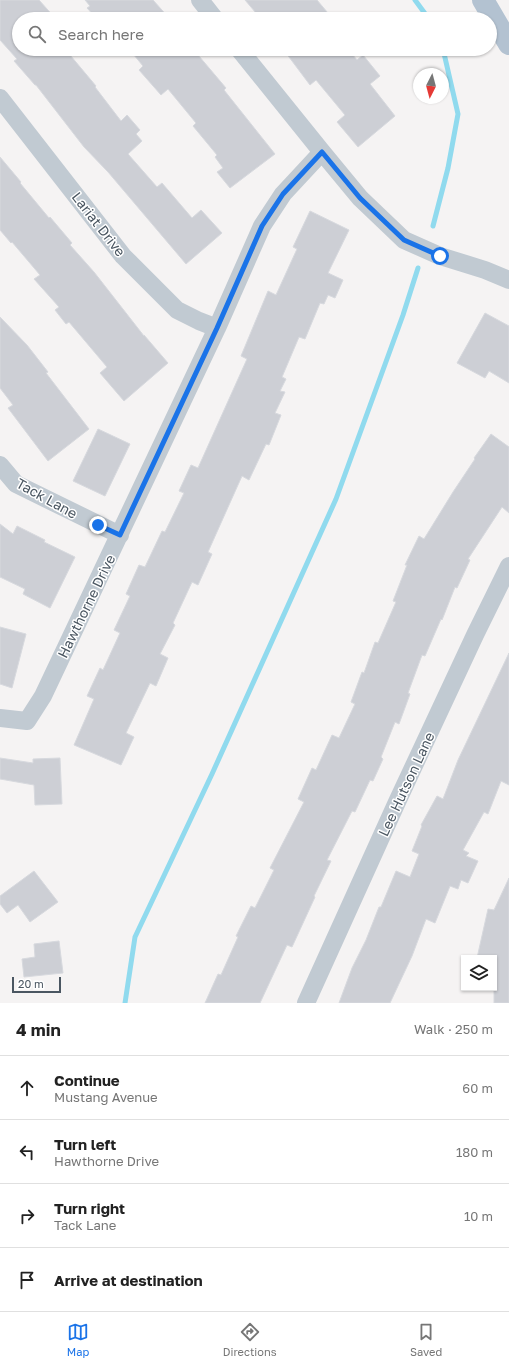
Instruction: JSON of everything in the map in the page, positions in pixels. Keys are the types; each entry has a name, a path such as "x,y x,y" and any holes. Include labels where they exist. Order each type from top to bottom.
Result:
{"main road":[{"path":"483,0 490,12"},
{"path":"497,24 509,44"}],"street":[{"path":"200,0 209,12"},
{"path":"245,56 360,198 404,240 440,256 485,270 509,280"},
{"name":"Lariat Drive","path":"0,98 123,256 177,310 217,328"},
{"name":"Hawthorne Drive","path":"0,718 27,721 43,696 217,328 262,226 283,194 322,152"},
{"name":"Tack Lane","path":"0,465 16,484 120,535"},
{"name":"Lee Hutson Lane","path":"306,1003 475,634 509,566"}],"building":[{"path":"0,0 39,0 50,12 12,12 12,53 0,40"},
{"path":"85,0 153,0 164,12 91,12 87,8 90,6"},
{"path":"245,0 317,0 327,12 255,12"},
{"path":"14,56 71,56 96,86 95,87 121,121 127,115 140,130 136,134 142,141 128,154 157,187 162,183 192,218 201,210 222,233 186,264 108,172 84,147 36,85 14,61 17,59"},
{"path":"135,56 199,56 226,88 224,90 275,154 230,188 217,172 223,168 215,157 217,155 193,126 196,123 168,89 161,95 139,70 143,66"},
{"path":"288,56 354,56 357,60 364,56 380,76 370,84 395,116 358,147 337,122 345,115 316,80 310,85"},
{"path":"0,157 49,218 50,217 72,243 70,245 94,272 144,336 168,363 124,401 100,373 107,367 69,322 66,324 55,310 59,307 34,279 40,275 0,230"},
{"path":"310,211 349,230 328,273 343,280 335,298 328,295 324,304 320,303 305,339 299,337 282,377 286,379 280,391 285,392 275,413 281,415 269,445 266,444 249,480 242,476 208,552 212,554 198,585 192,582 173,623 175,625 160,654 168,658 156,686 150,683 126,733 134,737 121,765 74,745 94,699 87,696 100,668 103,670 120,633 114,630 130,596 126,594 139,565 145,567 162,531 165,532 184,493 179,491 191,465 198,468 247,359 241,356 268,291 276,295 297,249 293,247"},
{"path":"485,313 509,326 509,383 489,371 485,378 457,363"},
{"path":"0,317 27,345 48,372 46,373 89,429 48,461 8,408 13,405 0,388"},
{"path":"98,429 130,444 105,496 73,481"},
{"path":"491,434 509,447 509,513 502,507 468,559 470,560 457,588 455,587 442,620 441,619 425,656 422,655 408,693 410,694 399,724 395,722 381,757 383,759 373,781 370,780 355,812 352,811 327,860 331,861 292,947 287,945 260,1003 205,1003 218,974 221,975 238,937 236,936 251,906 255,908 274,870 270,868 304,802 298,799 312,768 316,770 332,735 339,738 355,704 351,702 362,672 364,673 375,642 378,643 396,602 393,601 407,565 405,565 419,536 424,539 475,459 474,458"},
{"path":"0,524 13,534 17,526 45,540 44,542 75,557 50,608 23,594 25,589 0,577"},
{"path":"0,627 26,634 12,688 0,684"},
{"path":"509,653 509,785 501,781 488,814 484,812 463,850 469,853 466,856 478,861 468,883 461,880 458,889 450,886 435,923 426,919 412,956 390,1003 339,1003 352,968 366,940 379,907 381,907 396,871 410,877 419,854 412,851 422,826 421,825 437,796 443,799 458,760"},
{"path":"0,758 33,763 33,759 60,758 62,804 35,805 34,785 0,779"},
{"path":"34,871 58,902 30,922 18,905 7,913 0,904 0,896"},
{"path":"509,878 509,1003 494,1003 494,991 497,991 497,955 478,955 488,909 494,910"},
{"path":"59,941 63,973 24,977 22,959 35,957 34,944"}],"waterway":[{"path":"415,0 424,12"},
{"path":"433,226 448,168 458,114 445,56"},
{"path":"125,1003 135,937 212,774 336,499 403,315 418,268"}],"route":[{"path":"98,525 120,535 217,328 262,226 283,194 322,152 360,198 404,240 440,256"}]}
